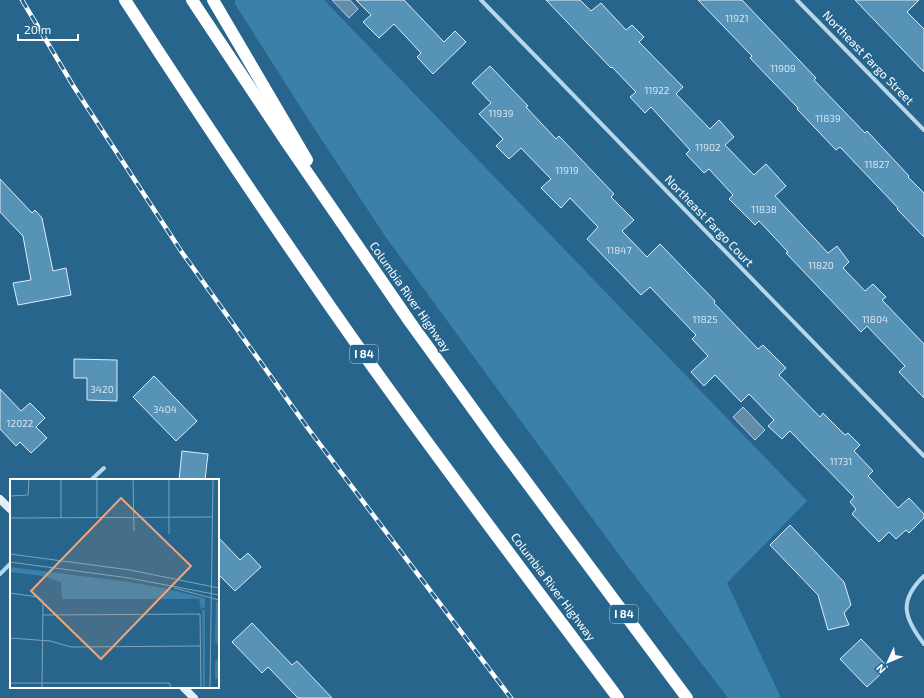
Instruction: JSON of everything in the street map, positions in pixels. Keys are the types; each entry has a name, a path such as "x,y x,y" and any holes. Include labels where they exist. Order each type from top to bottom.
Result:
{"highway":[{"name":"Columbia River Highway","path":"125,0 244,181 363,353 618,698"},
{"name":"Columbia River Highway","path":"192,0 366,260 470,405 687,698"},
{"path":"213,0 366,260"}],"main road":[{"path":"0,499 10,509"},
{"path":"184,688 194,698"}],"street":[{"name":"Northeast Fargo Court","path":"481,0 924,456"},
{"name":"Northeast Fargo Street","path":"797,0 924,130"},
{"path":"92,479 104,468"},
{"path":"0,574 10,564"},
{"path":"924,576 914,586 906,604 908,618 915,633 924,644"}],"shaded area":[{"path":"235,0 324,0 807,501 727,583 781,698 728,698 628,567 385,236 235,4"},
{"path":"332,0 350,0 358,9 349,18"},
{"path":"743,407 765,430 755,440 733,417"}],"building":[{"path":"356,0 404,0 444,42 455,31 466,42 433,74 417,57 421,53 394,24 379,38 363,22 371,15"},
{"path":"546,0 580,0 591,11 601,3 626,30 632,25 644,37 639,42 683,87 676,94 710,129 719,120 734,137 725,145 754,175 766,164 786,186 775,196 828,253 837,246 849,262 843,268 865,291 873,284 886,297 882,300 924,344 924,398 899,372 905,366 867,326 861,332 786,253 788,252 759,221 755,225 729,199 733,195 709,169 704,173 686,154 690,150 651,107 645,113 630,97 636,92"},
{"path":"698,0 742,0 816,78 814,80 865,133 867,131 924,193 924,237 840,147 836,150 750,58 752,56"},
{"path":"855,0 919,0 907,12 924,29 924,72"},
{"path":"490,66 528,106 526,107 556,139 559,136 614,194 611,197 634,220 622,231 647,257 660,244 715,301 714,303 758,349 763,345 786,368 779,375 820,417 823,413 845,435 848,433 860,445 854,451 873,471 868,476 898,508 909,498 924,514 924,518 909,533 906,530 896,539 889,532 879,542 852,514 856,509 850,502 854,497 790,431 782,439 768,426 774,420 749,394 741,402 715,375 704,386 691,372 708,356 692,339 696,335 650,287 641,295 587,239 598,227 570,198 561,208 541,188 551,179 521,148 509,159 496,146 503,139 479,114 491,103 472,83"},
{"path":"0,179 32,213 35,210 42,218 53,271 66,268 71,295 18,305 13,283 31,280 23,236 0,212"},
{"path":"74,359 117,360 117,401 87,400 87,378 74,378"},
{"path":"154,376 197,421 176,441 133,397"},
{"path":"0,389 21,411 30,403 45,418 36,427 47,438 31,453 20,442 16,446 0,429"},
{"path":"182,451 208,454 205,479 179,479"},
{"path":"790,525 844,582 851,605 844,613 849,625 828,630 818,595 770,545"},
{"path":"219,538 240,560 248,553 261,567 235,591 219,575"},
{"path":"252,623 292,665 297,661 332,698 298,698 268,667 262,673 232,642"},
{"path":"861,639 888,667 867,687 840,659"}],"railway":[{"path":"22,0 74,87 181,251 307,427 511,698"}]}
